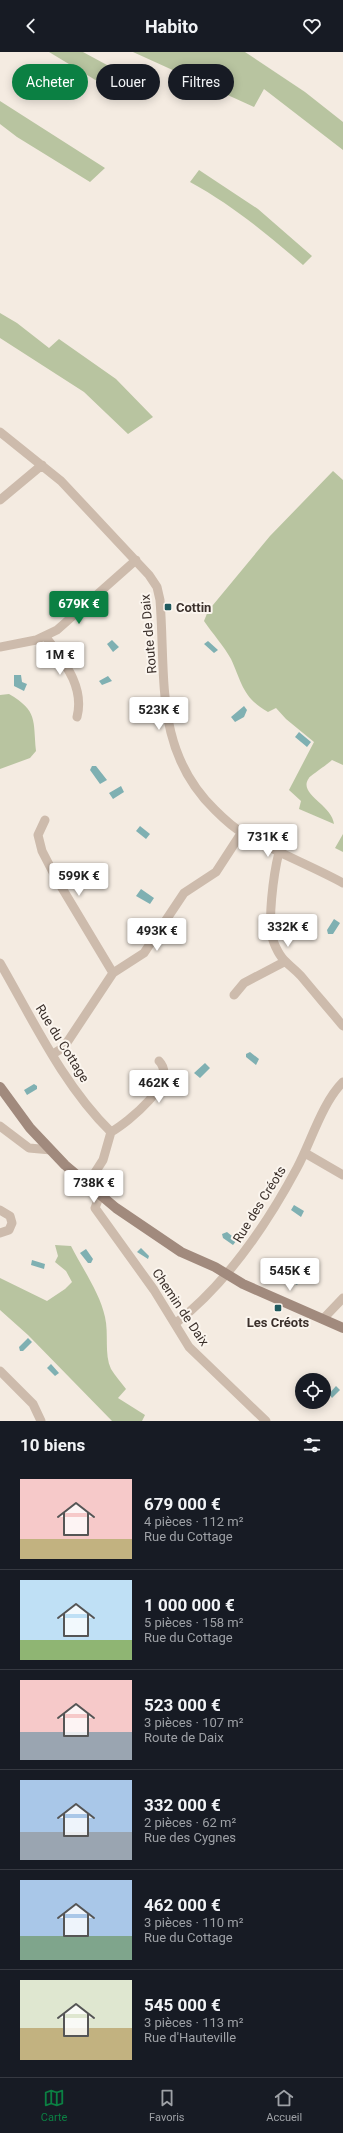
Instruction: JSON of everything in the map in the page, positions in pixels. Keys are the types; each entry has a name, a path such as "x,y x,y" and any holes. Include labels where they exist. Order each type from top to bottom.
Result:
{"street":[{"name":"Route de Daix","path":"0,432 61,481 136,560 154,582 160,600 168,722 176,753 197,791 219,814 242,832 343,883"},
{"path":"0,500 42,465"},
{"path":"0,647 46,637 68,621 136,560"},
{"path":"46,637 77,687 79,700 77,717"},
{"path":"45,820 38,835 42,850 56,878 113,973"},
{"path":"53,1054 64,1047 113,973 144,952 184,893 216,872 242,832"},
{"path":"279,852 270,930 274,943 284,962 299,974 343,1026"},
{"path":"234,995 244,983 284,962"},
{"name":"Rue du Cottage","path":"0,963 69,1080 95,1116 111,1132"},
{"path":"87,1185 103,1160 111,1132 122,1125 146,1104 163,1078 164,1069 159,1061"},
{"name":"Rue des Créots","path":"176,1324 228,1274 276,1202 305,1153 328,1104 343,1082"},
{"path":"0,1087 30,1128 51,1150 87,1185 116,1208 181,1252 228,1274 243,1284 343,1328"},
{"path":"0,1126 29,1148 51,1150"},
{"path":"305,1153 343,1175"},
{"name":"Chemin de Daix","path":"100,1195 96,1208 176,1324 192,1350 266,1421"},
{"path":"0,1210 10,1216 12,1223 9,1230 0,1233"},
{"path":"323,1320 343,1298"},
{"path":"0,1370 33,1404 41,1421"}],"green space":[{"path":"49,52 83,52 105,64 96,64 96,80 88,76 88,64 69,64"},
{"path":"133,52 245,52 305,92 343,122 343,150 264,89 254,107 234,98 234,64 168,64 168,68"},
{"path":"0,101 105,168 90,182 17,137 0,124"},
{"path":"199,170 258,209 312,256 303,265 249,220 190,182"},
{"path":"0,313 17,323 49,348 59,339 116,379 153,417 128,434 84,392 0,338"},
{"path":"333,471 343,480 343,765 332,760 310,777 307,784 311,794 328,811 334,824 299,809 301,801 289,790 314,742 286,719 276,708 268,712 253,701 244,689 228,654 204,621 208,611 270,536"},
{"path":"9,694 25,706 32,717 36,751 30,758 0,769 0,695"},
{"path":"343,834 343,852 335,848"},
{"path":"55,1245 71,1246 95,1290 103,1308 105,1317 109,1363 111,1369 126,1389 118,1398 145,1415 142,1421 112,1421 28,1335 0,1310 0,1278 47,1301 65,1289 72,1282 66,1271 55,1262 58,1256"}],"water":[{"path":"112,640 119,647 113,652 107,644"},
{"path":"208,641 218,650 214,653 204,644"},
{"path":"14,675 21,675 22,682 27,684 24,691 14,686"},
{"path":"108,676 112,681 102,685 99,681"},
{"path":"244,706 247,710 244,717 235,722 231,717"},
{"path":"299,732 311,742 307,747 295,737"},
{"path":"92,766 96,766 107,780 100,784 90,770"},
{"path":"121,786 124,792 113,799 109,793"},
{"path":"140,826 150,834 146,839 136,831"},
{"path":"141,889 154,898 150,904 136,896"},
{"path":"334,919 340,923 333,934 328,934 327,930"},
{"path":"250,1052 259,1059 256,1065 246,1057 246,1054"},
{"path":"205,1063 210,1068 200,1078 194,1073"},
{"path":"34,1084 37,1086 37,1089 27,1095 24,1090"},
{"path":"294,1205 304,1211 301,1217 291,1210"},
{"path":"227,1232 237,1240 233,1245 223,1238 222,1234"},
{"path":"141,1248 149,1256 148,1259 137,1252"},
{"path":"86,1249 93,1259 91,1263 88,1263 80,1253"},
{"path":"32,1260 45,1264 44,1269 31,1265"},
{"path":"291,1273 301,1279 297,1285 288,1278"},
{"path":"28,1338 32,1342 23,1351 20,1351 19,1347"},
{"path":"51,1364 59,1373 55,1376 47,1368"},
{"path":"336,1386 340,1390 332,1398 331,1392"}],"place":[{"name":"Cottin","path":"168,607"},
{"name":"Les Créots","path":"278,1308"}]}
